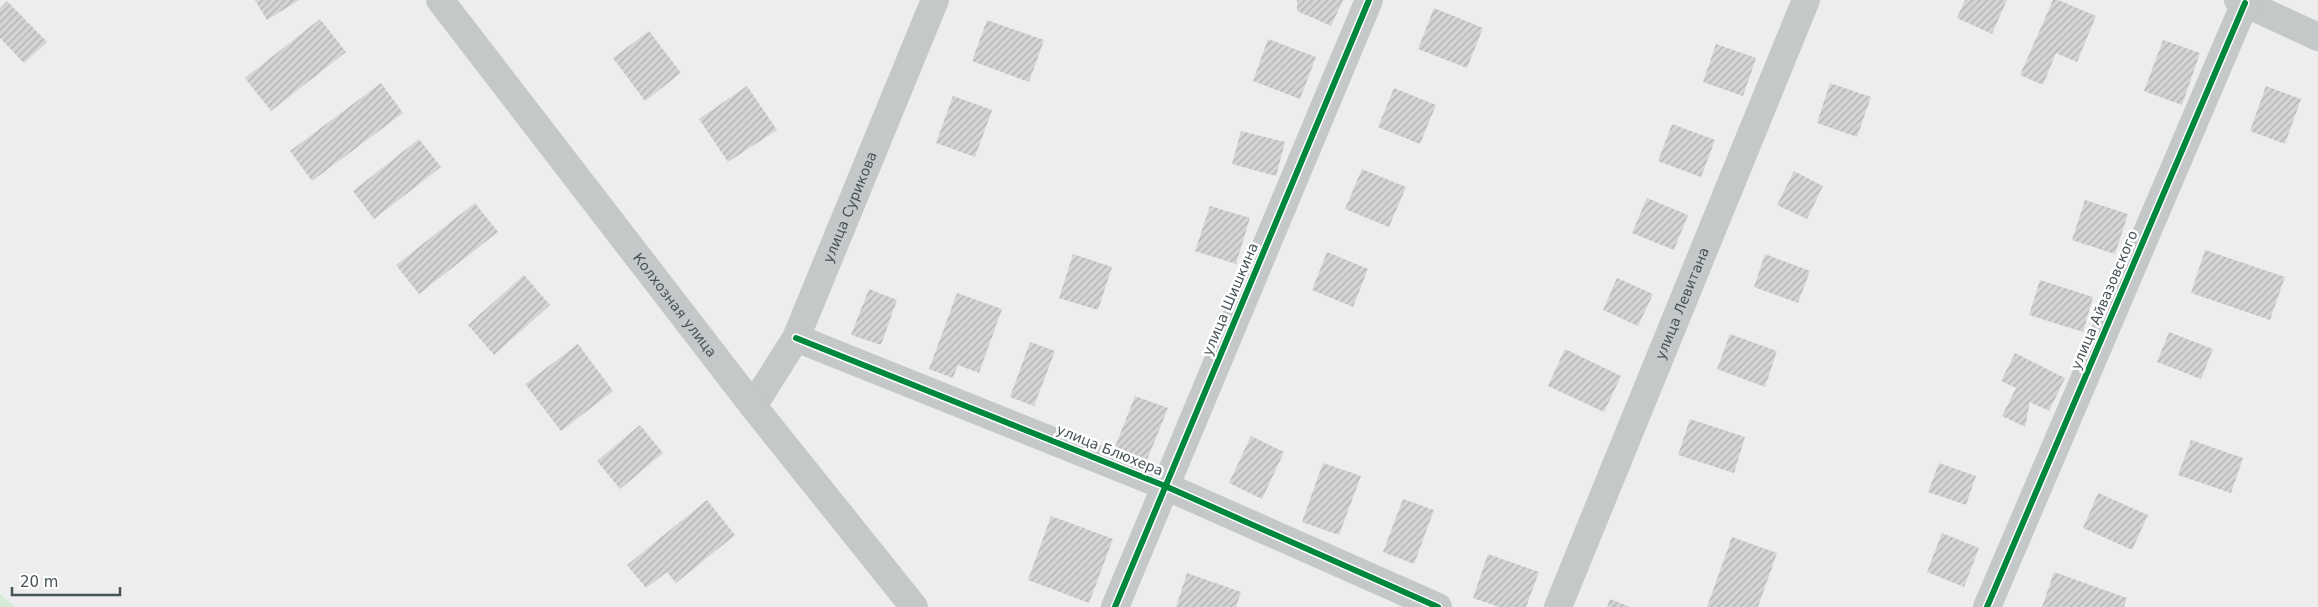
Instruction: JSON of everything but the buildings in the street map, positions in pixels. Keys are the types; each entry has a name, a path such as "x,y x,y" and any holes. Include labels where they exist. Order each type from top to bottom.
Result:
{"main road":[{"name":"Колхозная улица","path":"440,0 753,406 914,607"}],"street":[{"name":"улица Сурикова","path":"753,406 796,338 935,0"},
{"name":"улица Шишкина","path":"1115,607 1369,0"},
{"name":"улица Левитана","path":"1558,607 1806,0"},
{"path":"2241,2 2318,37"},
{"name":"улица Айвазовского","path":"1987,607 2241,2"},
{"name":"улица Блюхера","path":"796,338 1165,486 1438,607"}],"green space":[{"path":"0,594 16,607 0,607"}],"cycle path":[{"path":"1115,607 1369,0"},
{"path":"1987,607 2245,3"},
{"path":"796,338 1165,486 1438,607"}]}
